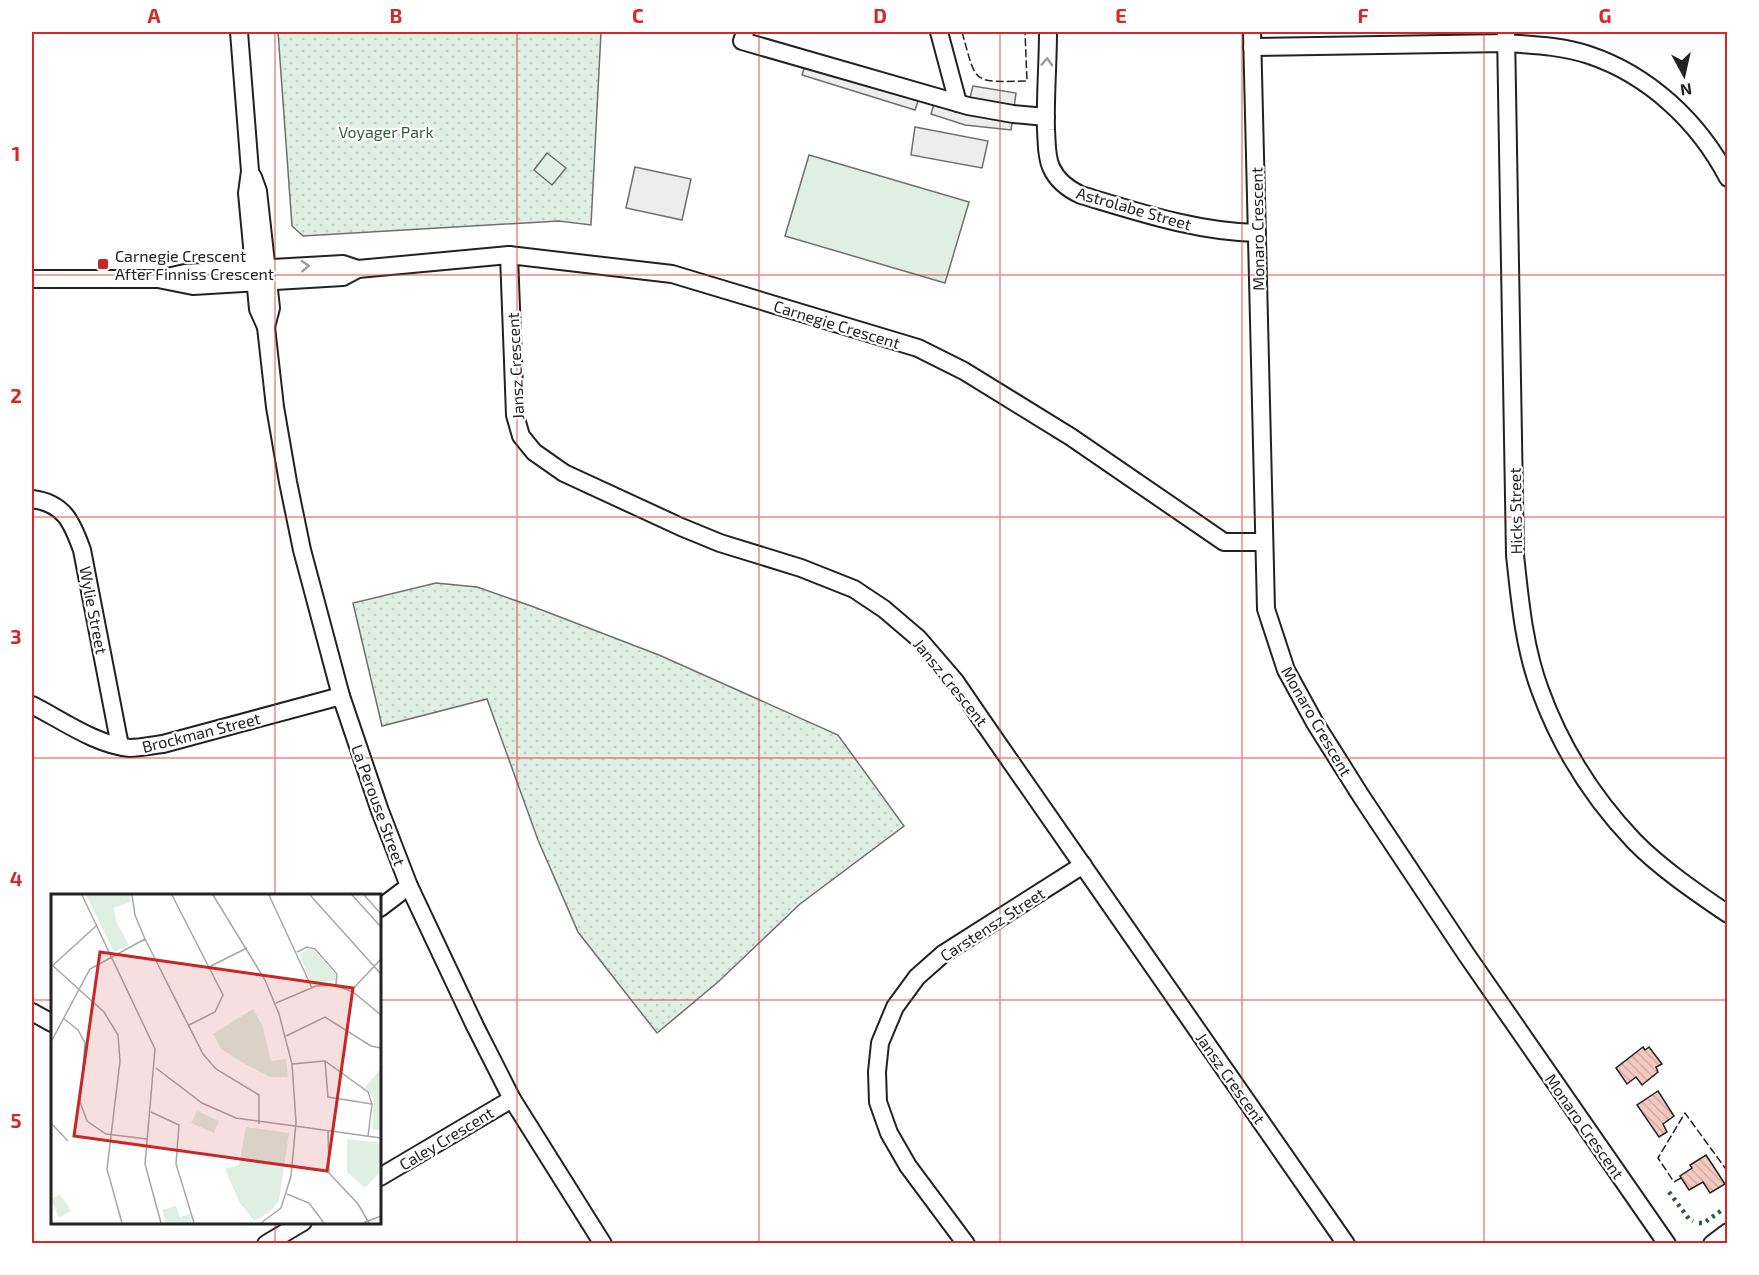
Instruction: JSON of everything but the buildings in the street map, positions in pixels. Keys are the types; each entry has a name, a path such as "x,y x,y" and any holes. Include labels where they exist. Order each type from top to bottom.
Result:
{"street":[{"name":"La Perouse Street","path":"239,32 250,171 247,192 261,275 271,308 266,327 275,407 302,549 341,696 380,811 409,886 475,1026 512,1099 603,1244"},
{"path":"745,32 742,41 958,103 1013,114 1046,117"},
{"path":"939,32 958,103"},
{"name":"Astrolabe Street","path":"1048,32 1045,93 1047,155 1054,174 1070,190 1188,224 1224,232 1257,233"},
{"path":"1252,39 1506,37 1588,55 1634,75 1682,113 1715,153 1728,178"},
{"name":"Hicks Street","path":"1506,37 1515,555 1528,648 1539,689 1556,728 1575,764 1602,803 1634,842 1698,894 1728,914"},
{"name":"Monaro Crescent","path":"1252,39 1266,609 1286,670 1315,723 1361,796 1466,954 1667,1244"},
{"name":"Carnegie Crescent","path":"32,279 158,279 184,273 344,278 358,269 509,255 672,274 918,348 964,371 1071,437 1224,542 1264,542"},
{"name":"Jansz Crescent","path":"509,255 514,415 521,436 534,452 564,472 681,527 720,543 801,568 854,589 884,609 918,638 955,681 1346,1244"},
{"name":"Wylie Street","path":"32,499 43,500 60,509 74,526 120,746"},
{"name":"Brockman Street","path":"32,705 86,733 120,746 133,748 163,744 341,696"},
{"name":"Carstensz Street","path":"966,1244 908,1166 889,1133 878,1102 877,1072 880,1043 895,1007 917,977 943,954 1083,865"},
{"path":"381,907 409,886"},
{"path":"32,1012 51,1022"},
{"name":"Caley Crescent","path":"381,1176 512,1099"},
{"path":"277,1241 300,1224"},
{"path":"1712,1244 1728,1232"}],"green space":[{"name":"Voyager Park","path":"278,32 601,32 591,225 559,221 303,236 292,226"},
{"path":"547,153 566,168 552,185 534,170"},
{"path":"809,155 969,202 945,283 785,236"},
{"path":"436,583 477,587 534,607 659,655 838,735 904,826 800,904 718,982 657,1033 578,932 538,840 487,699 382,726 353,603"}],"shaded area":[{"path":"807,59 921,92 915,110 802,75"},
{"path":"973,86 1016,93 1011,130 965,125 931,114 936,97 968,105"},
{"path":"915,127 988,141 982,168 911,155"},
{"path":"635,167 691,179 682,220 626,208"}],"hedge":[{"path":"1669,1192 1689,1219 1693,1221"},
{"path":"1699,1223 1704,1223 1722,1210"}],"fence":[{"path":"962,32 974,71 979,77 995,81 1027,81 1025,32"},
{"path":"1681,1178 1674,1182 1658,1158 1685,1113 1728,1172"}],"place":[{"name":"Carnegie Crescent After Finniss Crescent","path":"103,264"}]}
